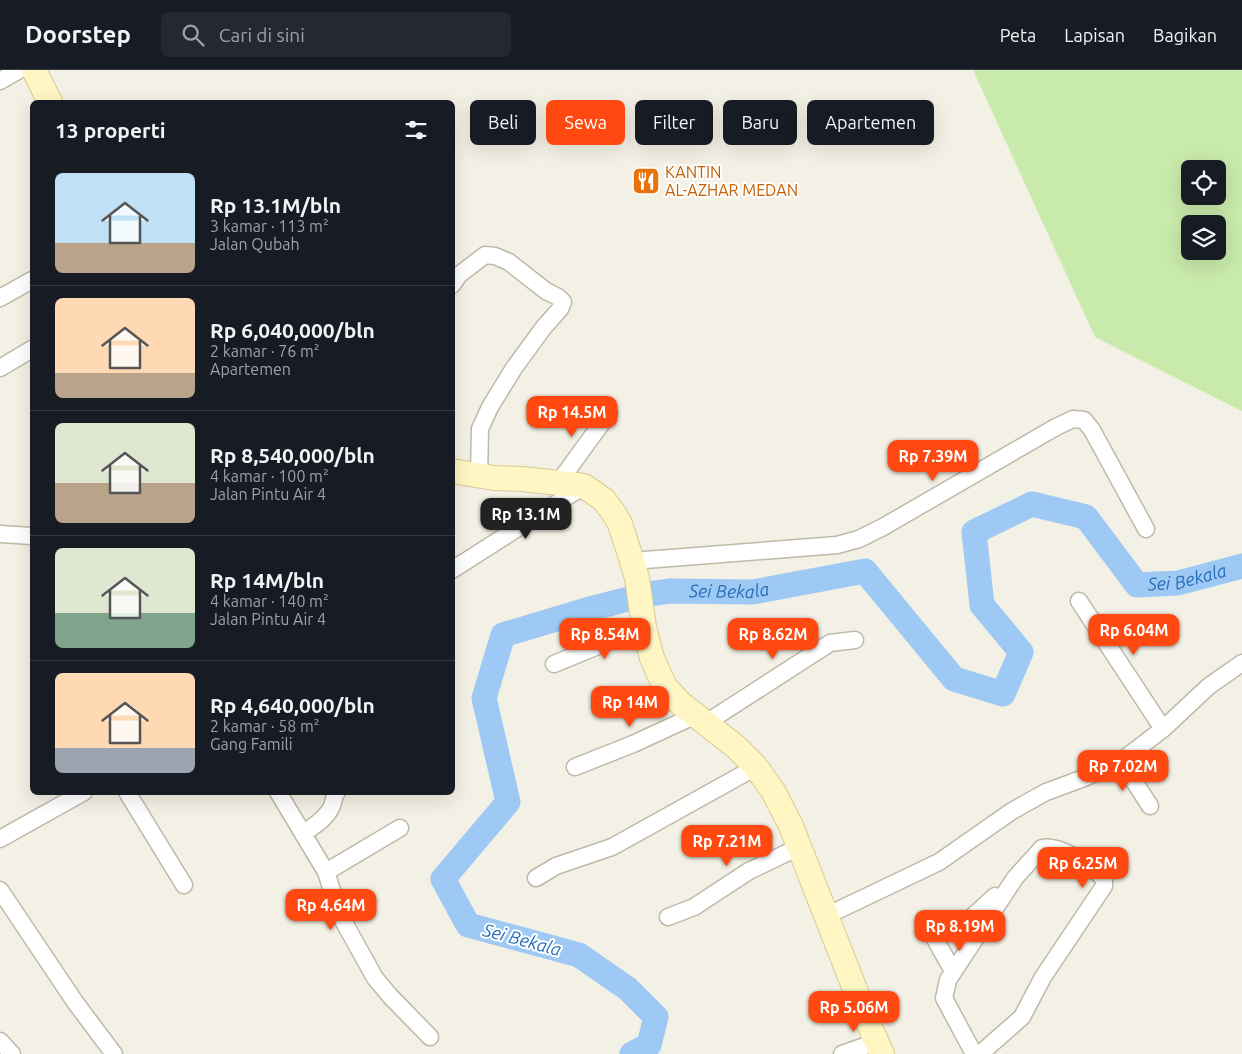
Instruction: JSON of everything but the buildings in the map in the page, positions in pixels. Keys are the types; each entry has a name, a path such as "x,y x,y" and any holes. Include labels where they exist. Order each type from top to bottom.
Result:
{"main road":[{"path":"34,70 49,100"},
{"path":"455,472 479,476 559,482 584,486 604,500 613,512 620,524 635,570 652,658 665,687 680,703 736,747 756,767 781,805 879,1048"}],"street":[{"path":"0,81 19,70"},
{"path":"455,281 459,275 485,256 495,256 509,262 563,302 560,310 544,327 514,368 490,408 480,429 479,476"},
{"path":"0,298 30,281"},
{"path":"0,368 30,350"},
{"path":"559,482 609,413"},
{"path":"635,570 837,545 858,539 919,508 1056,427 1073,419 1084,420 1092,430 1146,529"},
{"path":"455,568 584,486"},
{"path":"0,534 30,536"},
{"path":"1079,601 1163,729"},
{"path":"554,664 644,623"},
{"path":"575,767 701,719 830,643 855,640"},
{"path":"826,916 939,862 1012,811 1046,792 1084,778 1121,761 1163,729 1209,686 1242,663"},
{"path":"1121,761 1150,806"},
{"path":"536,878 556,866 612,847 756,767"},
{"path":"0,839 79,795"},
{"path":"129,795 184,885"},
{"path":"280,795 326,872 340,915 375,978 430,1037"},
{"path":"303,834 324,818 333,805 335,795"},
{"path":"326,872 400,828"},
{"path":"668,917 694,907 749,871 799,847"},
{"path":"953,971 936,942 937,937 970,919 1015,878 1042,848 1047,847 1077,858 1089,865 1104,879 1104,886 1043,977 1022,1017 980,1054"},
{"path":"974,1054 944,998 948,980 1015,878"},
{"path":"0,890 75,1002 114,1054"},
{"path":"0,1041 12,1054"},
{"path":"842,1054 879,1048"}],"green space":[{"path":"973,70 1242,70 1242,411 1095,337"}],"waterway":[{"name":"Sei Bekala","path":"632,1054 649,1045 656,1017 628,989 579,955 468,925 443,879 508,802 484,698 503,635 648,594 671,591 753,592 865,571 954,679 1003,694 1021,652 982,605 974,532 1032,504 1086,517 1137,585 1178,583 1242,566"}],"place":[{"name":"KANTIN AL-AZHAR MEDAN","path":"646,181"}]}
